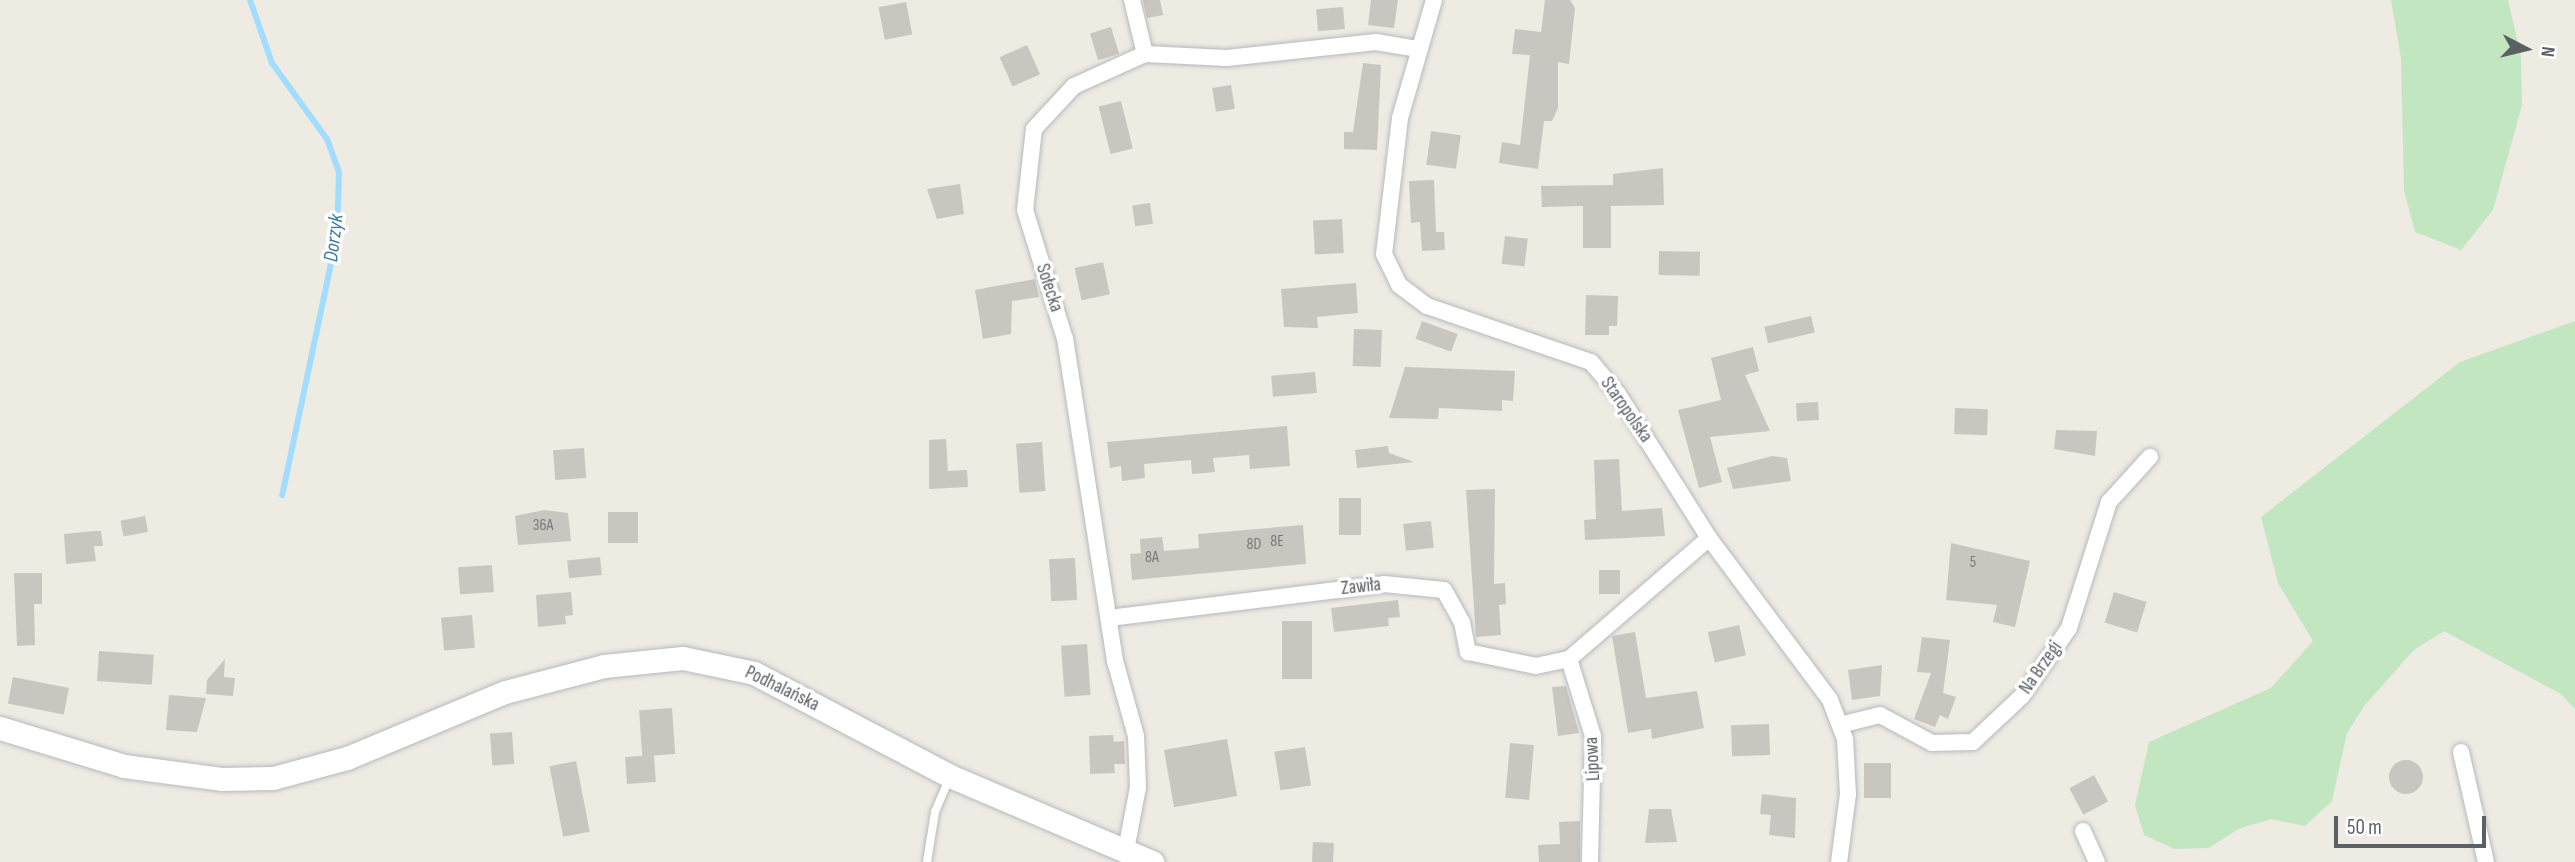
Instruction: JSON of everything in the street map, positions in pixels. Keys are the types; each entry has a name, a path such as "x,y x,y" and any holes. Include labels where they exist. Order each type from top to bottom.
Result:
{"street":[{"path":"1132,0 1145,54"},
{"name":"Staropolska","path":"1434,0 1418,48 1389,187 1384,254 1399,285 1427,306 1591,362 1709,538 1802,657 1840,725 1848,794 1839,862"},
{"name":"Sołecka","path":"1126,850 1138,787 1136,736 1109,618 1065,338 1025,210 1034,129 1074,86 1145,54 1227,58 1376,42 1418,48"},
{"name":"Na Brzegi","path":"1840,725 1880,715 1932,743 1973,741 2022,696 2069,628 2109,502 2150,457"},
{"path":"1569,659 1709,538"},
{"name":"Zawiła","path":"1109,618 1384,584 1444,590 1462,622 1468,652 1536,666 1569,659"},
{"name":"Podhalańska","path":"0,728 124,766 221,779 273,778 347,758 505,692 604,666 683,658 754,673 950,776 1152,862"},
{"name":"Lipowa","path":"1569,659 1593,736 1590,862"},
{"path":"2460,752 2486,862"},
{"path":"2083,831 2097,862"}],"lane":[{"path":"928,862 935,812 950,776"}],"green space":[{"path":"2391,0 2508,0 2521,56 2522,105 2493,210 2461,250 2415,232 2404,190 2401,58"},
{"path":"2575,321 2575,709 2561,694 2444,631 2414,650 2365,705 2347,733 2332,801 2305,826 2271,819 2238,829 2209,848 2175,849 2144,835 2135,805 2149,742 2271,688 2313,641 2278,583 2261,517 2460,362"}],"building":[{"path":"1143,0 1160,0 1163,15 1147,18"},
{"path":"1371,0 1398,0 1394,28 1368,25"},
{"path":"1545,0 1570,0 1575,8 1569,64 1558,62 1558,108 1552,121 1544,121 1538,169 1499,163 1502,142 1520,145 1530,55 1512,54 1515,29 1541,32"},
{"path":"906,2 912,34 885,40 879,7"},
{"path":"1343,7 1345,29 1318,31 1316,9"},
{"path":"1111,27 1119,54 1098,60 1090,33"},
{"path":"1027,45 1040,74 1013,86 1000,57"},
{"path":"1363,63 1381,65 1377,150 1344,149 1344,132 1353,132"},
{"path":"1231,85 1235,109 1216,112 1212,88"},
{"path":"1121,101 1133,149 1111,154 1099,107"},
{"path":"1431,131 1461,135 1456,169 1426,165"},
{"path":"1663,168 1664,205 1611,206 1611,248 1583,248 1583,206 1542,207 1541,186 1613,185 1613,174"},
{"path":"1434,180 1436,232 1444,232 1445,250 1422,251 1420,222 1411,223 1409,181"},
{"path":"960,184 964,214 937,219 927,189"},
{"path":"1150,203 1153,224 1135,226 1132,206"},
{"path":"1342,219 1344,253 1315,254 1313,221"},
{"path":"1505,236 1528,239 1524,267 1502,264"},
{"path":"1659,251 1700,252 1700,276 1659,275"},
{"path":"1103,262 1110,294 1081,300 1075,268"},
{"path":"1035,279 1039,297 1012,301 1011,334 983,339 975,290"},
{"path":"1356,283 1358,313 1317,317 1318,328 1284,327 1281,289"},
{"path":"1586,295 1618,296 1617,326 1609,326 1609,335 1585,335"},
{"path":"1811,316 1815,333 1768,343 1764,327"},
{"path":"1422,321 1458,334 1451,352 1416,339"},
{"path":"1354,329 1382,330 1381,367 1353,366"},
{"path":"1753,347 1759,371 1745,375 1770,431 1710,437 1722,482 1699,488 1678,410 1721,400 1711,358"},
{"path":"1405,367 1515,371 1513,401 1502,400 1502,411 1439,408 1438,419 1389,418"},
{"path":"1315,372 1317,393 1273,397 1271,376"},
{"path":"1818,402 1819,420 1797,421 1796,403"},
{"path":"1955,408 1988,409 1987,435 1954,434"},
{"path":"1287,426 1290,466 1250,469 1249,455 1213,458 1215,472 1204,473 1192,474 1191,460 1144,464 1145,478 1122,481 1121,466 1110,468 1107,442"},
{"path":"2056,430 2097,431 2095,456 2054,449"},
{"path":"946,439 948,471 967,470 968,487 929,489 929,440"},
{"path":"1042,442 1045,491 1019,493 1016,444"},
{"path":"1388,446 1389,453 1414,462 1357,468 1355,450"},
{"path":"584,448 586,478 555,480 553,450"},
{"path":"1772,456 1787,458 1791,481 1733,489 1727,468"},
{"path":"1619,459 1622,511 1662,508 1665,536 1585,540 1584,520 1596,519 1594,460"},
{"path":"1495,489 1494,584 1505,583 1506,604 1499,605 1501,635 1476,637 1466,490"},
{"path":"1339,498 1361,498 1361,535 1339,535"},
{"path":"544,510 568,513 571,541 518,545 515,516"},
{"path":"608,512 638,512 638,543 608,543"},
{"path":"145,516 148,532 124,536 120,521"},
{"path":"1431,521 1434,548 1406,551 1403,524"},
{"path":"1303,525 1306,564 1132,580 1130,554 1141,553 1140,539 1162,537 1164,551 1199,548 1198,534"},
{"path":"101,531 103,546 94,546 96,561 66,564 64,534"},
{"path":"1951,543 2030,561 2015,627 1993,622 1997,605 1946,600"},
{"path":"600,557 602,575 569,578 567,560"},
{"path":"1075,558 1077,600 1051,601 1049,559"},
{"path":"492,565 494,592 460,594 458,567"},
{"path":"1599,570 1620,570 1620,594 1599,594"},
{"path":"14,573 42,573 42,604 34,604 35,645 17,646"},
{"path":"571,592 573,615 565,616 566,624 538,627 536,595"},
{"path":"2114,592 2147,602 2137,633 2105,623"},
{"path":"1398,600 1400,617 1388,618 1389,626 1334,632 1331,608"},
{"path":"472,615 475,648 444,651 441,618"},
{"path":"1282,621 1312,621 1312,679 1282,679"},
{"path":"1739,625 1746,655 1715,662 1708,632"},
{"path":"1635,632 1646,698 1697,691 1704,728 1652,739 1651,729 1628,733 1612,636"},
{"path":"1922,637 1950,640 1943,693 1956,697 1948,719 1940,715 1935,727 1914,719 1931,673 1917,672"},
{"path":"1087,644 1091,695 1065,697 1061,646"},
{"path":"99,651 154,655 152,685 97,681"},
{"path":"225,659 224,677 235,678 233,696 206,694 207,680"},
{"path":"1882,665 1880,696 1852,700 1848,670"},
{"path":"13,677 69,688 64,714 8,704"},
{"path":"1566,686 1579,733 1558,736 1552,687"},
{"path":"169,695 206,698 197,732 166,730"},
{"path":"672,708 675,754 642,756 639,710"},
{"path":"1769,724 1770,755 1732,756 1731,725"},
{"path":"512,732 514,764 492,765 490,734"},
{"path":"1113,735 1114,742 1124,741 1125,764 1114,764 1115,773 1090,774 1089,736"},
{"path":"1227,739 1237,796 1174,807 1164,750"},
{"path":"1510,743 1534,745 1529,800 1505,798"},
{"path":"1305,747 1311,786 1280,790 1274,752"},
{"path":"654,755 656,782 627,784 625,757"},
{"path":"2406,760 2418,765 2423,777 2418,789 2406,794 2394,789 2389,777 2394,765"},
{"path":"576,761 590,832 563,837 549,766"},
{"path":"1864,763 1891,763 1891,798 1864,798"},
{"path":"2094,775 2108,801 2083,815 2069,788"},
{"path":"1762,794 1796,798 1795,838 1769,835 1771,815 1760,814"},
{"path":"1649,809 1671,809 1677,842 1645,843"},
{"path":"1580,821 1580,862 1539,862 1538,845 1560,844 1559,822"},
{"path":"1313,842 1334,843 1333,862 1312,862"}],"waterway":[{"name":"Dorzyk","path":"250,0 272,63 327,139 339,172 337,235 282,495"}]}
